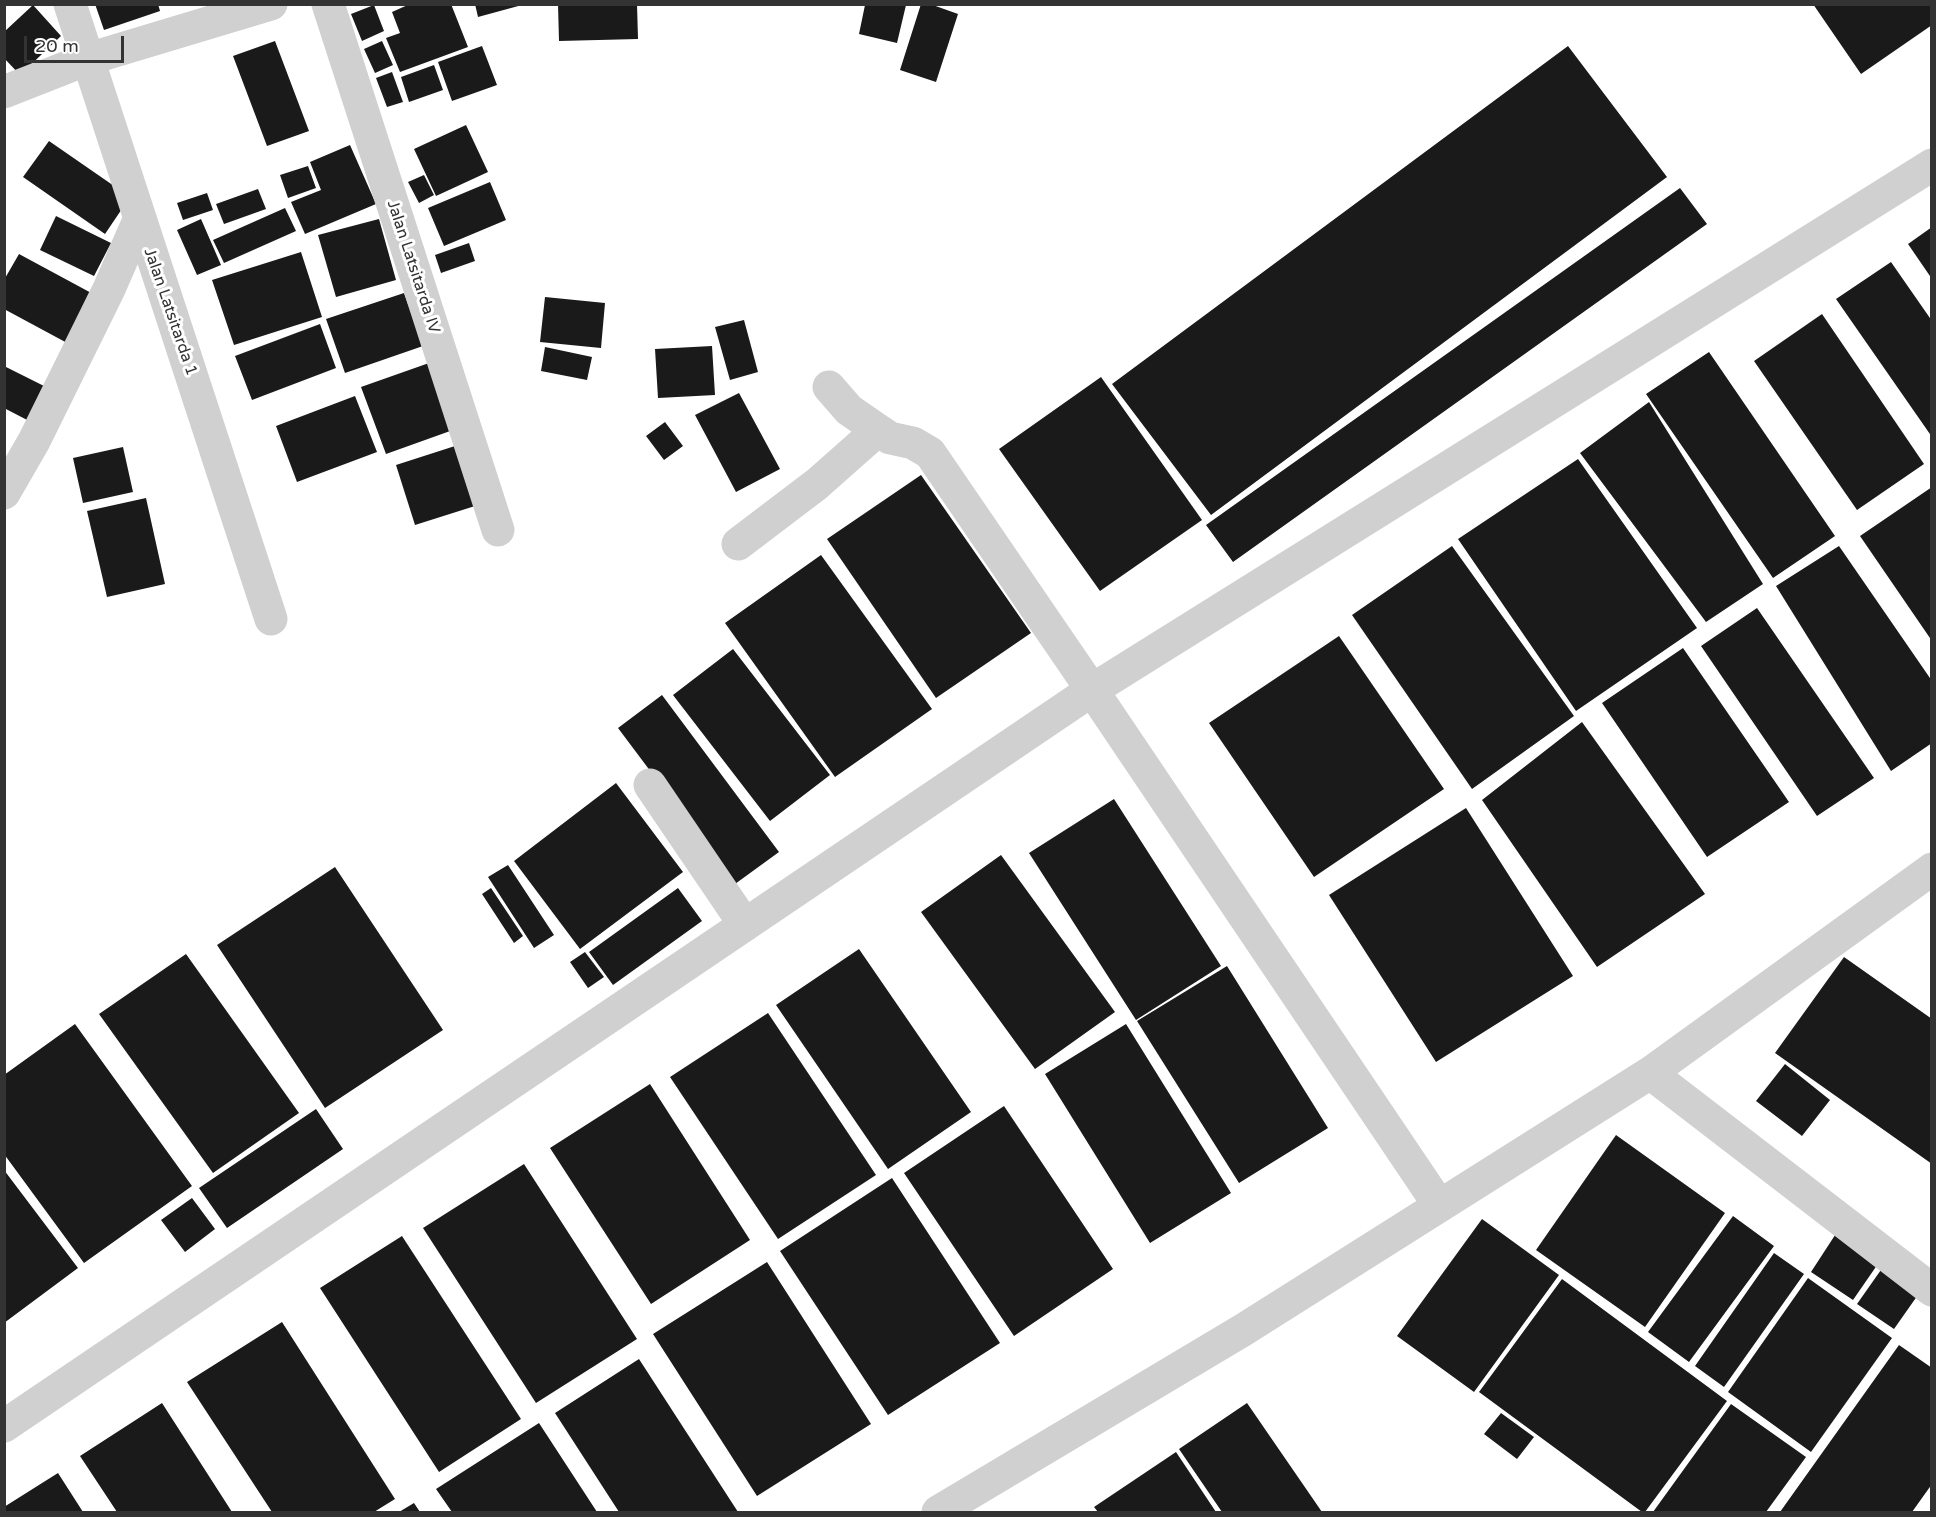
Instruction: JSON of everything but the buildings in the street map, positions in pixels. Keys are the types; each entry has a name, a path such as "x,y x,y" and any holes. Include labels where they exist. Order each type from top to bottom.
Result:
{"street":[{"name":"Jalan Latsitarda 1","path":"70,4 271,619"},
{"path":"4,92 88,59 271,4"},
{"name":"Jalan Latsitarda IV","path":"328,4 498,530"},
{"path":"4,1426 1092,690 1932,165"},
{"path":"4,493 39,431 109,289 139,220"},
{"path":"829,387 849,410 890,438 913,443 930,453 1440,1205"},
{"path":"738,544 817,484 879,430"},
{"path":"650,785 745,925"},
{"path":"938,1512 1243,1330 1650,1073 1932,869"},
{"path":"1650,1073 1932,1290"}]}
